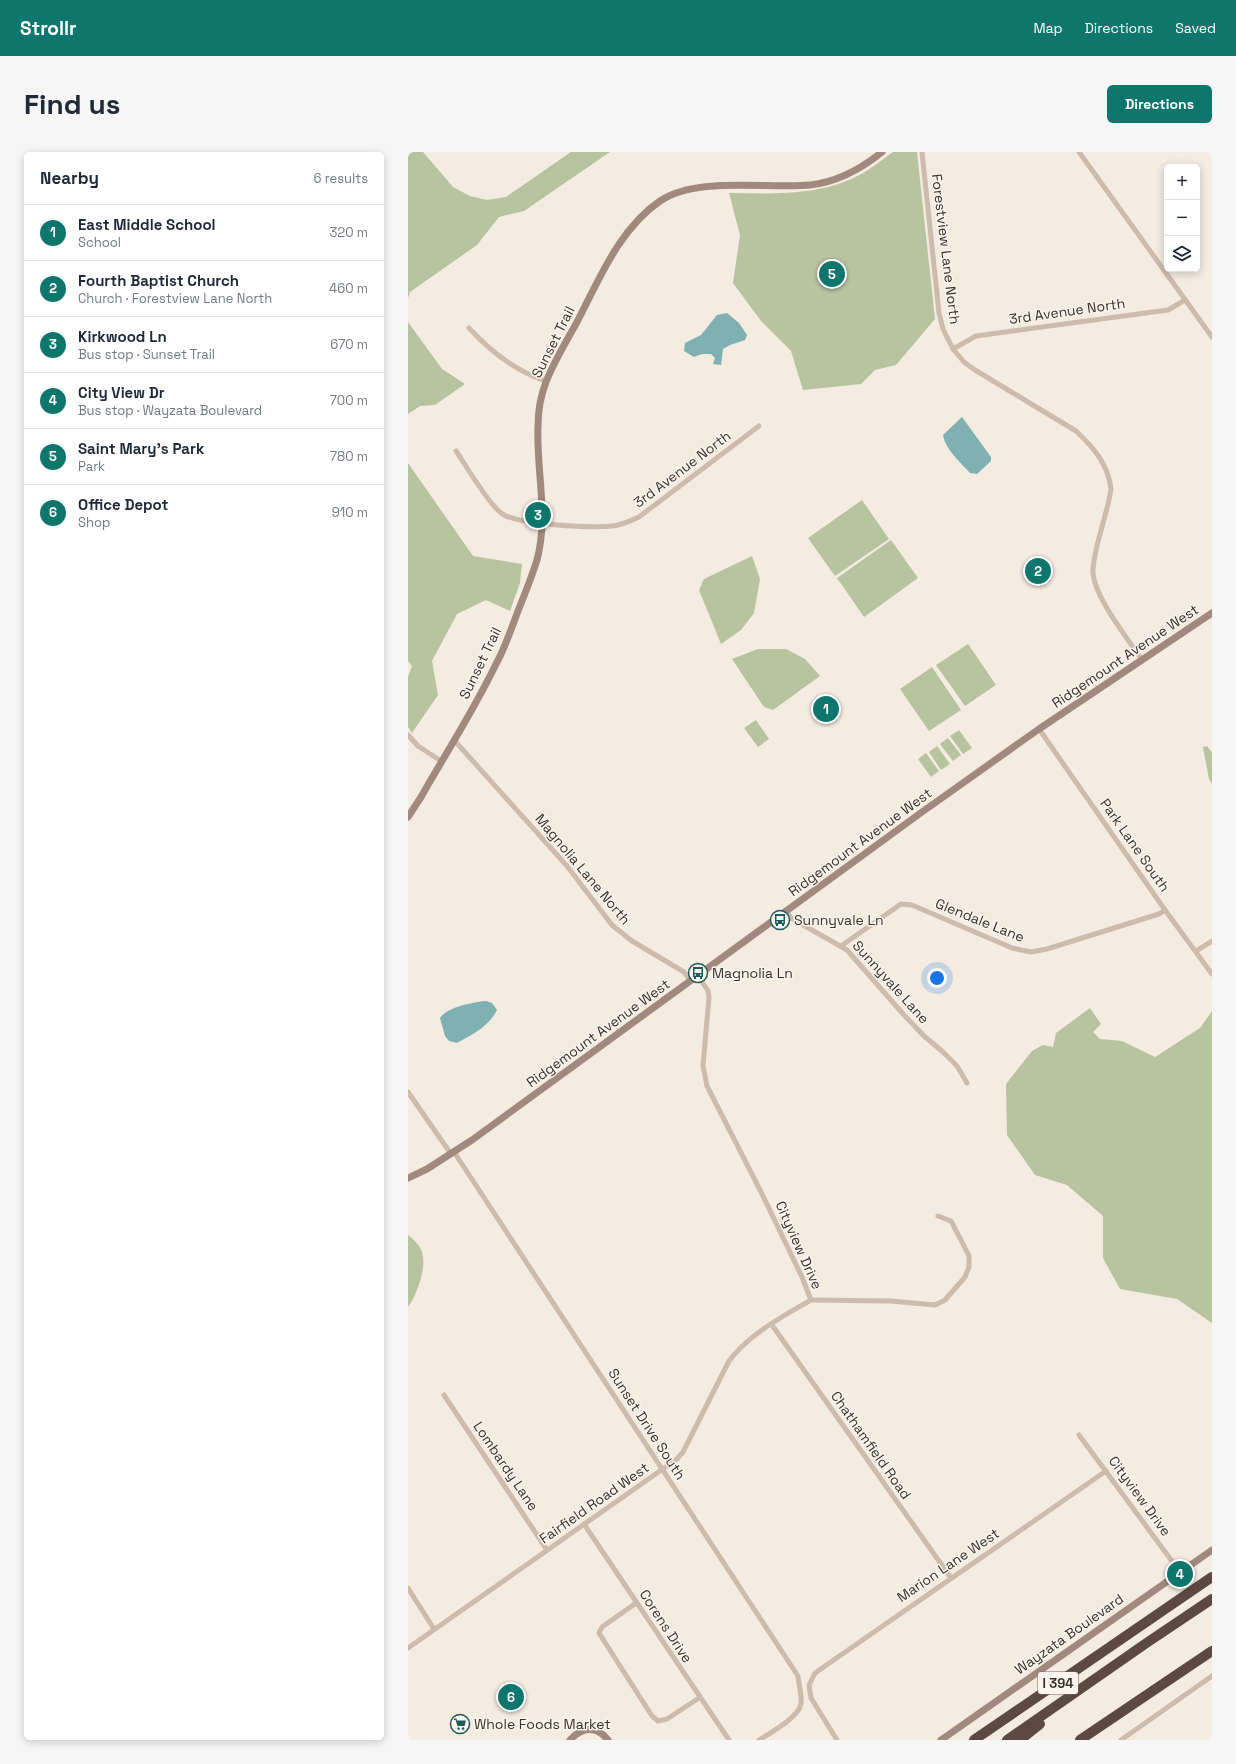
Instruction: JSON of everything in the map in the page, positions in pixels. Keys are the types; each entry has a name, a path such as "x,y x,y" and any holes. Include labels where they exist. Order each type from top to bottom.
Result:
{"highway":[{"path":"1141,1627 1212,1571"},
{"name":"I 394","path":"974,1740 1212,1577"},
{"name":"I 394","path":"1007,1740 1144,1644 1212,1599"},
{"path":"1020,1740 1144,1644"},
{"path":"1080,1740 1212,1651"}],"street":[{"name":"Sunset Trail","path":"408,817 454,740 502,652 536,561 543,514 538,426 539,408 546,381 606,266 632,227 659,201 679,192 704,186 810,185 847,175 882,152"},
{"name":"Forestview Lane North","path":"922,152 939,313 943,329 953,349 964,362 974,370 1076,431 1088,442 1106,466 1110,478 1111,489 1093,565 1093,580 1099,595 1142,660"},
{"path":"1079,152 1212,336"},
{"name":"3rd Avenue North","path":"953,349 976,336 1168,310 1185,300"},
{"path":"469,328 496,355 519,370 546,381"},
{"name":"3rd Avenue North","path":"456,451 495,508 508,518 568,525 613,526 639,518 759,426"},
{"name":"Ridgemount Avenue West","path":"408,1178 452,1153 698,976 786,910 1039,729 1212,613"},
{"name":"Park Lane South","path":"1039,729 1165,910 1212,974"},
{"path":"408,735 418,746 441,761"},
{"name":"Magnolia Lane North","path":"454,740 567,866 612,925 632,941 684,972 691,981"},
{"name":"Glendale Lane","path":"841,946 901,904 912,905 1012,948 1031,952 1081,939 1159,914 1165,910"},
{"name":"Sunnyvale Lane","path":"786,910 790,918 841,946 853,956 904,1015 924,1036 957,1066 967,1083"},
{"path":"1196,951 1212,941"},
{"name":"Cityview Drive","path":"698,976 708,991 709,998 703,1066 707,1086 761,1192 802,1277 811,1300 891,1301 935,1305 944,1300 965,1277 969,1267 969,1256 950,1221 938,1216"},
{"name":"Sunset Drive South","path":"408,1092 452,1153 798,1676 802,1702 796,1714 759,1740"},
{"name":"Fairfield Road West","path":"408,1648 677,1459 683,1452 729,1360 743,1344 811,1300"},
{"name":"Chathamfield Road","path":"772,1325 951,1578"},
{"name":"Lombardy Lane","path":"444,1395 547,1550"},
{"name":"Cityview Drive","path":"1079,1435 1180,1572"},
{"name":"Marion Lane West","path":"838,1740 811,1698 809,1685 815,1673 1106,1472"},
{"name":"Corens Drive","path":"584,1524 699,1698 729,1740"},
{"name":"Wayzata Boulevard","path":"942,1740 1212,1550"},
{"path":"408,1588 434,1629"},
{"path":"636,1602 602,1627 599,1633 652,1716 658,1720 668,1720 699,1698"},
{"path":"1121,1740 1212,1676"},
{"path":"570,1740 578,1732 589,1729 599,1731 608,1740"}],"green space":[{"path":"408,152 423,152 453,187 470,196 487,200 506,197 571,152 610,152 524,211 499,217 477,245 410,292 408,298"},
{"path":"893,152 917,152 935,319 896,365 875,370 861,384 803,390 791,351 761,321 733,283 740,235 729,193 763,194 798,192 832,186 848,181 863,173"},
{"path":"408,322 442,369 465,384 435,405 420,406 408,414"},
{"path":"408,463 473,556 522,564 520,583 510,611 486,600 457,614 432,661 438,695 412,733 408,727 408,677 412,666 408,661"},
{"path":"862,500 889,539 835,576 808,538"},
{"path":"891,540 918,578 864,617 837,578"},
{"path":"752,556 760,579 754,613 741,630 721,644 699,590 704,579"},
{"path":"968,644 996,685 965,706 936,665"},
{"path":"758,649 786,649 805,659 820,676 773,710 764,707 732,659"},
{"path":"932,667 961,710 929,731 900,689"},
{"path":"756,720 769,739 758,747 744,728"},
{"path":"959,730 972,748 963,754 950,736"},
{"path":"948,738 961,755 953,761 940,744"},
{"path":"937,746 950,764 941,770 929,752"},
{"path":"1207,746 1212,753 1212,784 1209,779 1203,747"},
{"path":"926,753 939,771 931,777 918,759"},
{"path":"1090,1008 1101,1024 1093,1032 1100,1039 1122,1041 1155,1057 1200,1028 1212,1011 1212,1323 1177,1299 1120,1289 1103,1258 1103,1216 1067,1185 1035,1175 1007,1135 1006,1084 1032,1051 1043,1045 1053,1047 1056,1033"},
{"path":"408,1235 420,1247 423,1265 418,1288 408,1307"}],"water":[{"path":"727,313 739,323 747,335 745,340 723,349 721,365 713,364 715,358 711,354 702,354 694,357 684,351 685,343 701,335 717,315"},
{"path":"962,417 991,457 991,461 977,474 970,473 954,456 944,440 943,435"},
{"path":"486,1001 492,1003 497,1010 494,1016 485,1025 457,1043 449,1041 445,1036 440,1018 443,1014 454,1008"}],"place":[{"name":"Saint Mary's Park","path":"832,274"},
{"name":"Kirkwood Ln","path":"538,515"},
{"name":"Fourth Baptist Church","path":"1038,571"},
{"name":"East Middle School","path":"826,709"},
{"name":"Sunnyvale Ln","path":"780,920"},
{"name":"Magnolia Ln","path":"698,973"},
{"name":"City View Dr","path":"1180,1574"},
{"name":"Office Depot","path":"511,1697"},
{"name":"Whole Foods Market","path":"460,1724"}]}
